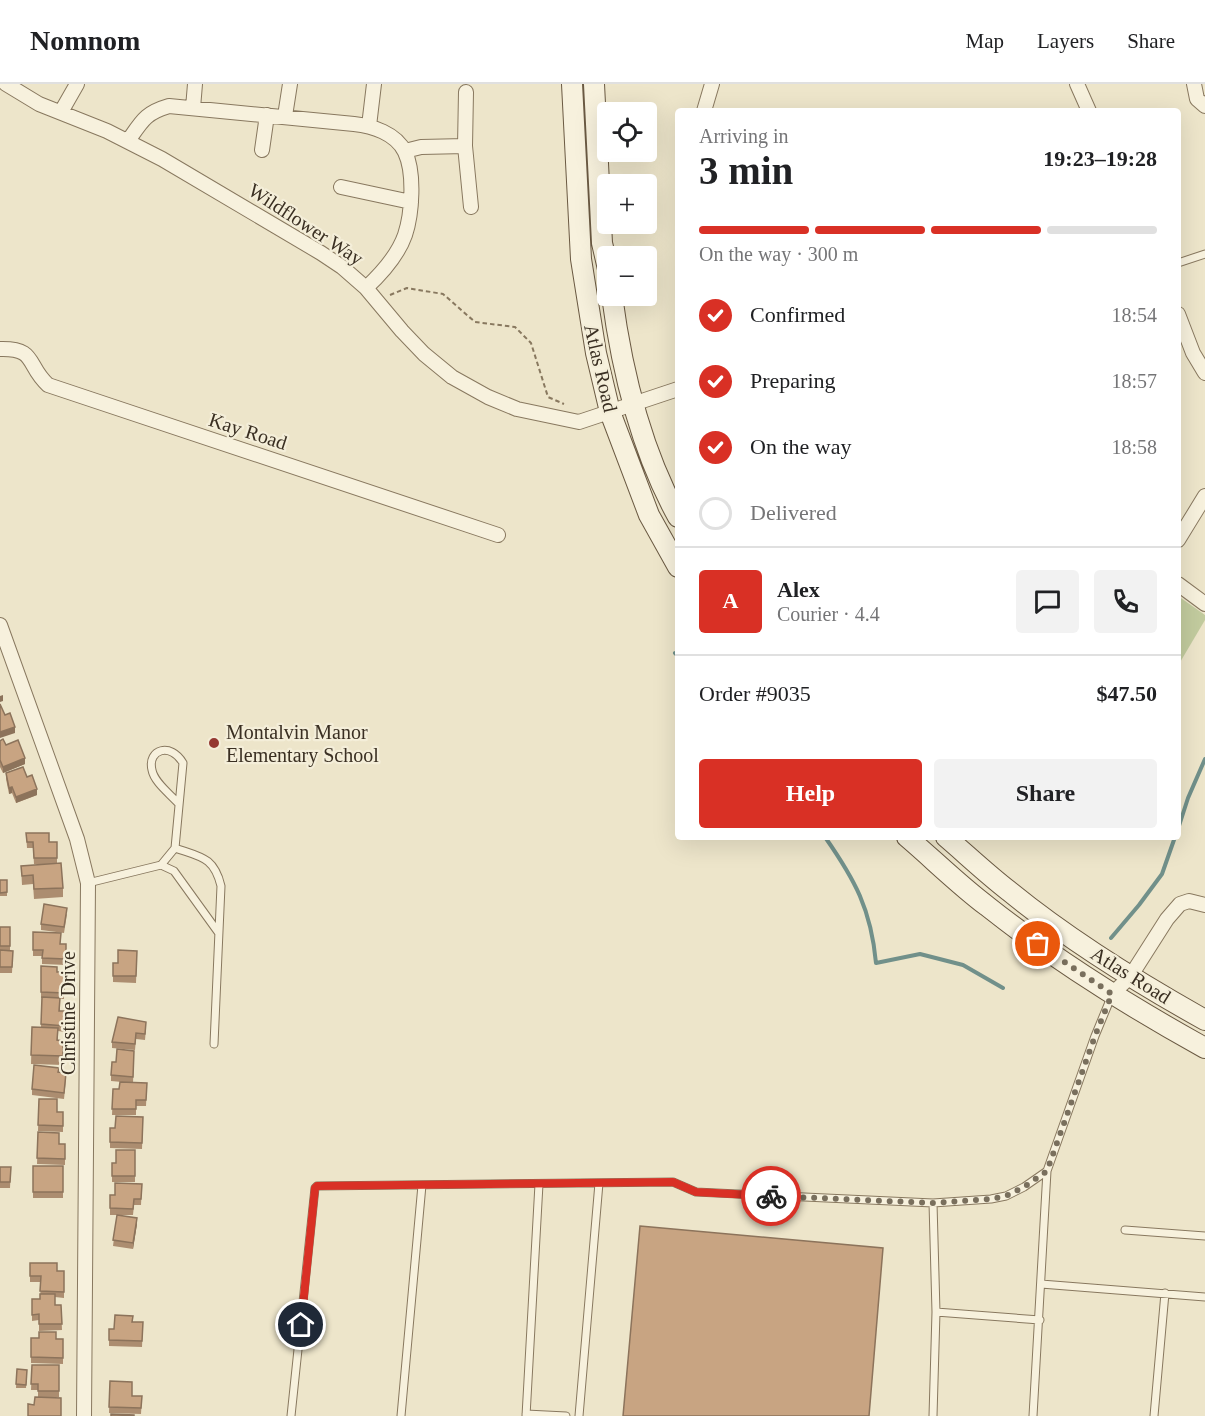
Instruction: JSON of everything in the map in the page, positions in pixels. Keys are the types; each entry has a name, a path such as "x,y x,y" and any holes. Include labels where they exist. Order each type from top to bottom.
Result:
{"street":[{"name":"Wildflower Way","path":"6,84 39,104 128,141 162,159 321,253 342,267 366,288 424,354 452,377 488,397 517,409 579,422 675,390"},
{"path":"61,112 76,84"},
{"path":"193,108 195,84"},
{"path":"285,116 290,84"},
{"path":"369,126 374,84"},
{"name":"Atlas Road","path":"572,84 582,269 596,353 610,412 648,515 675,562"},
{"path":"594,84 603,246"},
{"path":"705,108 712,84"},
{"path":"1077,84 1088,108"},
{"path":"1194,84 1197,99 1205,106"},
{"path":"466,92 465,146 471,207"},
{"path":"128,141 143,119 154,111 170,106 285,116 369,126 383,131 394,139 405,152 410,174 411,202 404,236 389,262 366,288"},
{"path":"262,150 267,115"},
{"path":"405,152 421,147 465,146"},
{"path":"341,188 411,202"},
{"name":"Atlas Road","path":"614,306 641,434 675,510"},
{"path":"1181,322 1193,354 1205,373"},
{"name":"Kay Road","path":"0,349 15,349 23,352 48,385 498,535"},
{"path":"1181,535 1205,496"},
{"path":"1181,586 1205,604"},
{"name":"Christine Drive","path":"0,624 77,839 88,883 84,1416"},
{"name":"Atlas Road","path":"911,840 986,906 1112,994 1205,1048"},
{"name":"Atlas Road","path":"950,840 1009,891 1130,976 1205,1020"},
{"path":"1112,994 1130,976 1180,904 1189,901 1205,904"}],"lane":[{"path":"1181,262 1205,254"},
{"path":"88,883 161,865 175,849 183,763 178,753 166,749 158,752 151,760 152,771 178,803"},
{"path":"175,849 200,857 210,863 217,871 221,886 214,1044"},
{"path":"161,865 174,871 218,932"},
{"path":"1033,1416 1047,1171 1112,994"},
{"path":"291,1416 317,1186 673,1182 696,1192 933,1203 1006,1196 1047,1171"},
{"path":"579,1416 599,1183"},
{"path":"539,1184 526,1415 566,1416"},
{"path":"401,1416 422,1185"},
{"path":"933,1203 936,1312 933,1416"},
{"path":"1125,1230 1205,1236"},
{"path":"1041,1284 1205,1297"},
{"path":"1154,1416 1165,1293"},
{"path":"936,1312 1040,1320"}],"path":[{"path":"377,300 407,288 442,294 475,322 515,327 531,343 548,397 566,405"}],"green space":[{"path":"1181,598 1205,615 1205,620 1181,661"}],"building":[{"path":"0,704 5,715 10,713 15,727 0,732"},
{"path":"3,739 6,745 18,740 25,758 3,767 0,760 0,741"},
{"path":"23,767 27,777 32,775 37,789 16,797 12,787 9,788 6,773"},
{"path":"26,833 49,833 49,842 57,842 57,858 34,858 33,842 27,842"},
{"path":"61,863 63,888 34,889 33,875 22,876 21,866"},
{"path":"0,880 7,880 7,892 0,893"},
{"path":"44,904 67,908 64,927 41,924"},
{"path":"0,927 10,927 10,946 0,946"},
{"path":"33,932 61,933 60,944 66,944 66,959 42,958 43,950 33,950"},
{"path":"0,950 13,951 12,967 0,967"},
{"path":"118,950 137,951 136,976 113,976 113,963 118,963"},
{"path":"41,966 57,967 57,972 64,972 64,993 41,992"},
{"path":"42,997 60,998 59,1011 66,1011 65,1026 41,1024"},
{"path":"118,1017 146,1022 145,1034 136,1033 135,1044 112,1042"},
{"path":"32,1027 58,1028 57,1040 63,1041 63,1056 31,1055"},
{"path":"117,1049 134,1051 133,1077 111,1075 112,1062 116,1062"},
{"path":"34,1065 59,1068 58,1072 66,1073 64,1093 32,1089"},
{"path":"120,1082 147,1083 146,1100 136,1100 136,1109 112,1109 113,1089 119,1089"},
{"path":"39,1099 57,1099 57,1112 63,1112 63,1126 38,1125"},
{"path":"116,1116 143,1117 142,1143 110,1142 110,1128 115,1128"},
{"path":"38,1132 59,1133 59,1144 65,1144 65,1159 37,1158"},
{"path":"116,1150 135,1150 135,1176 112,1176 112,1163 116,1163"},
{"path":"33,1166 63,1166 63,1192 33,1192"},
{"path":"0,1167 11,1167 10,1182 0,1182"},
{"path":"115,1183 142,1184 141,1199 134,1199 133,1209 110,1208 110,1195 115,1195"},
{"path":"117,1215 137,1218 133,1243 113,1240"},
{"path":"640,1226 883,1248 869,1416 623,1416"},
{"path":"30,1263 57,1263 57,1271 64,1271 64,1292 40,1291 41,1276 30,1276"},
{"path":"40,1294 55,1294 55,1305 61,1305 62,1324 39,1324 39,1314 32,1315 32,1299 40,1299"},
{"path":"115,1315 133,1316 132,1322 143,1322 142,1341 109,1340 109,1329 114,1329"},
{"path":"39,1332 56,1332 56,1339 63,1339 63,1358 31,1357 31,1338 39,1338"},
{"path":"32,1365 59,1365 59,1391 38,1391 38,1384 31,1384"},
{"path":"17,1369 27,1370 26,1385 16,1384"},
{"path":"110,1381 132,1382 132,1396 142,1396 141,1408 109,1407"},
{"path":"35,1397 61,1398 61,1416 28,1416 28,1404 34,1405"},
{"path":"111,1414 134,1415 134,1416 111,1416"}],"waterway":[{"path":"1181,820 1205,759"},
{"path":"827,840 845,867 866,911 876,963 920,954 963,965 1003,988"},
{"path":"1111,938 1162,874 1174,840"}],"way so far":[{"path":"771,1196 933,1203 991,1199 1006,1196 1024,1187 1047,1171 1112,994 1038,944"}],"place":[{"name":"Montalvin Manor Elementary School","path":"214,743"}],"route":[{"path":"301,1325 317,1186 673,1182 696,1192 771,1196"}]}
